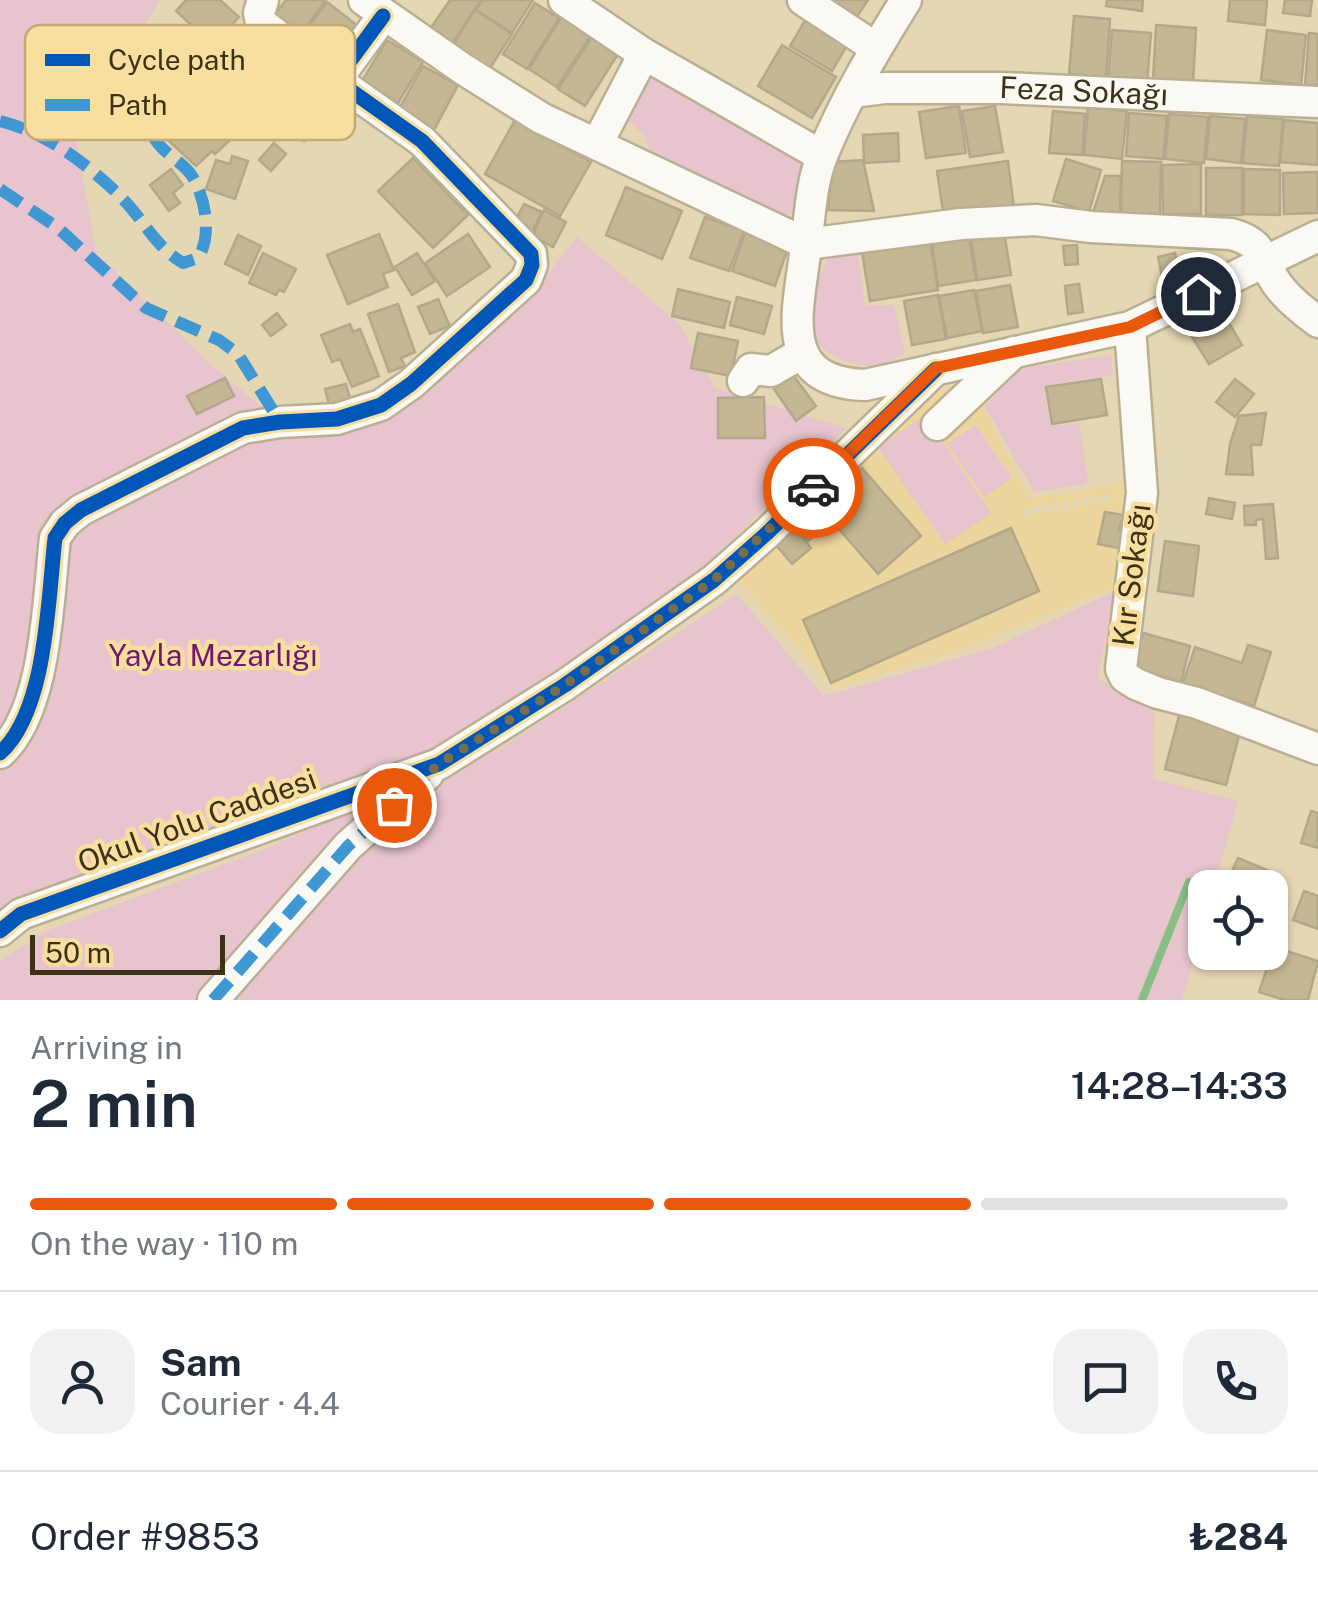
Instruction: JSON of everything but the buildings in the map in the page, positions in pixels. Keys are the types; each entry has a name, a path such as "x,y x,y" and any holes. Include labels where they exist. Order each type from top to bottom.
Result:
{"street":[{"path":"263,0 258,13 265,25"},
{"path":"564,0 644,54 822,156"},
{"path":"803,0 876,48"},
{"path":"906,0 852,92 815,178 796,306 802,353 816,374 838,384 865,385 1130,327 1318,236"},
{"path":"355,43 373,8 541,118 807,244 961,224 1036,220 1091,227 1231,234 1259,248 1275,282 1317,322"},
{"path":"597,144 644,54"},
{"name":"Feza Sokağı","path":"852,92 885,88 1002,88 1318,102"},
{"path":"0,753 32,698 55,538 65,523 114,492 243,428 337,419 380,405 411,384 526,280 532,266 531,254 422,142 355,94"},
{"name":"Kır Sokağı","path":"1130,327 1142,492 1121,669 1125,677 1158,693 1197,702 1318,750"},
{"path":"937,425 1014,352"},
{"path":"742,381 752,369 771,372 802,353"},
{"name":"Okul Yolu Caddesi","path":"0,931 22,914 439,764 565,685 714,580 936,368"},
{"path":"213,1000 348,846 439,764"}],"path":[{"path":"1024,512 1142,492"}],"shaded area":[{"path":"968,377 1024,488 1035,498 1125,479 1127,551 1116,587 958,651 834,688 735,578 912,406"}],"green space":[{"name":"Yayla Mezarlığı","path":"0,0 160,0 144,25 25,25 25,140 76,140 96,253 215,368 297,436 374,420 533,292 577,237 679,324 715,388 846,428 711,561 529,700 476,735 0,915"},
{"path":"657,72 802,161 791,214 778,217 650,153 645,136 623,116 642,73"},
{"path":"858,253 865,305 894,305 905,354 883,364 858,365 834,356 815,340 810,329 810,300 829,257"},
{"path":"1111,355 1113,375 1044,386 1050,426 1079,423 1088,480 1086,484 1034,492 985,407 1009,379 1025,368"},
{"path":"925,415 991,513 945,544 878,447"},
{"path":"976,425 1012,478 984,497 947,444"},
{"path":"1115,591 1098,678 1154,709 1153,779 1238,801 1219,870 1188,870 1190,970 1182,1000 0,1000 0,960 49,930 249,855 498,750 737,594 824,696 993,648"}],"waterway":[{"path":"1142,1000 1188,885"}],"marked path":[{"path":"0,121 25,130"},
{"path":"47,140 93,171 128,204 163,248 183,263 198,258 202,249 206,229 204,206 192,176 157,140"},
{"path":"0,189 58,228 146,308 219,340 238,354 280,422"},
{"path":"213,1000 348,846 426,776"}],"cycle path":[{"path":"355,54 383,16"},
{"path":"0,753 16,734 36,682 55,538 65,523 81,510 243,428 337,419 381,405 411,384 526,280 532,265 531,254 422,141 355,93"},
{"path":"0,931 21,914 439,764 565,685 714,580 936,369"}],"way so far":[{"path":"394,805 439,764 565,685 714,580 813,488"}],"route":[{"path":"813,488 936,368 1130,327 1198,294"}]}
